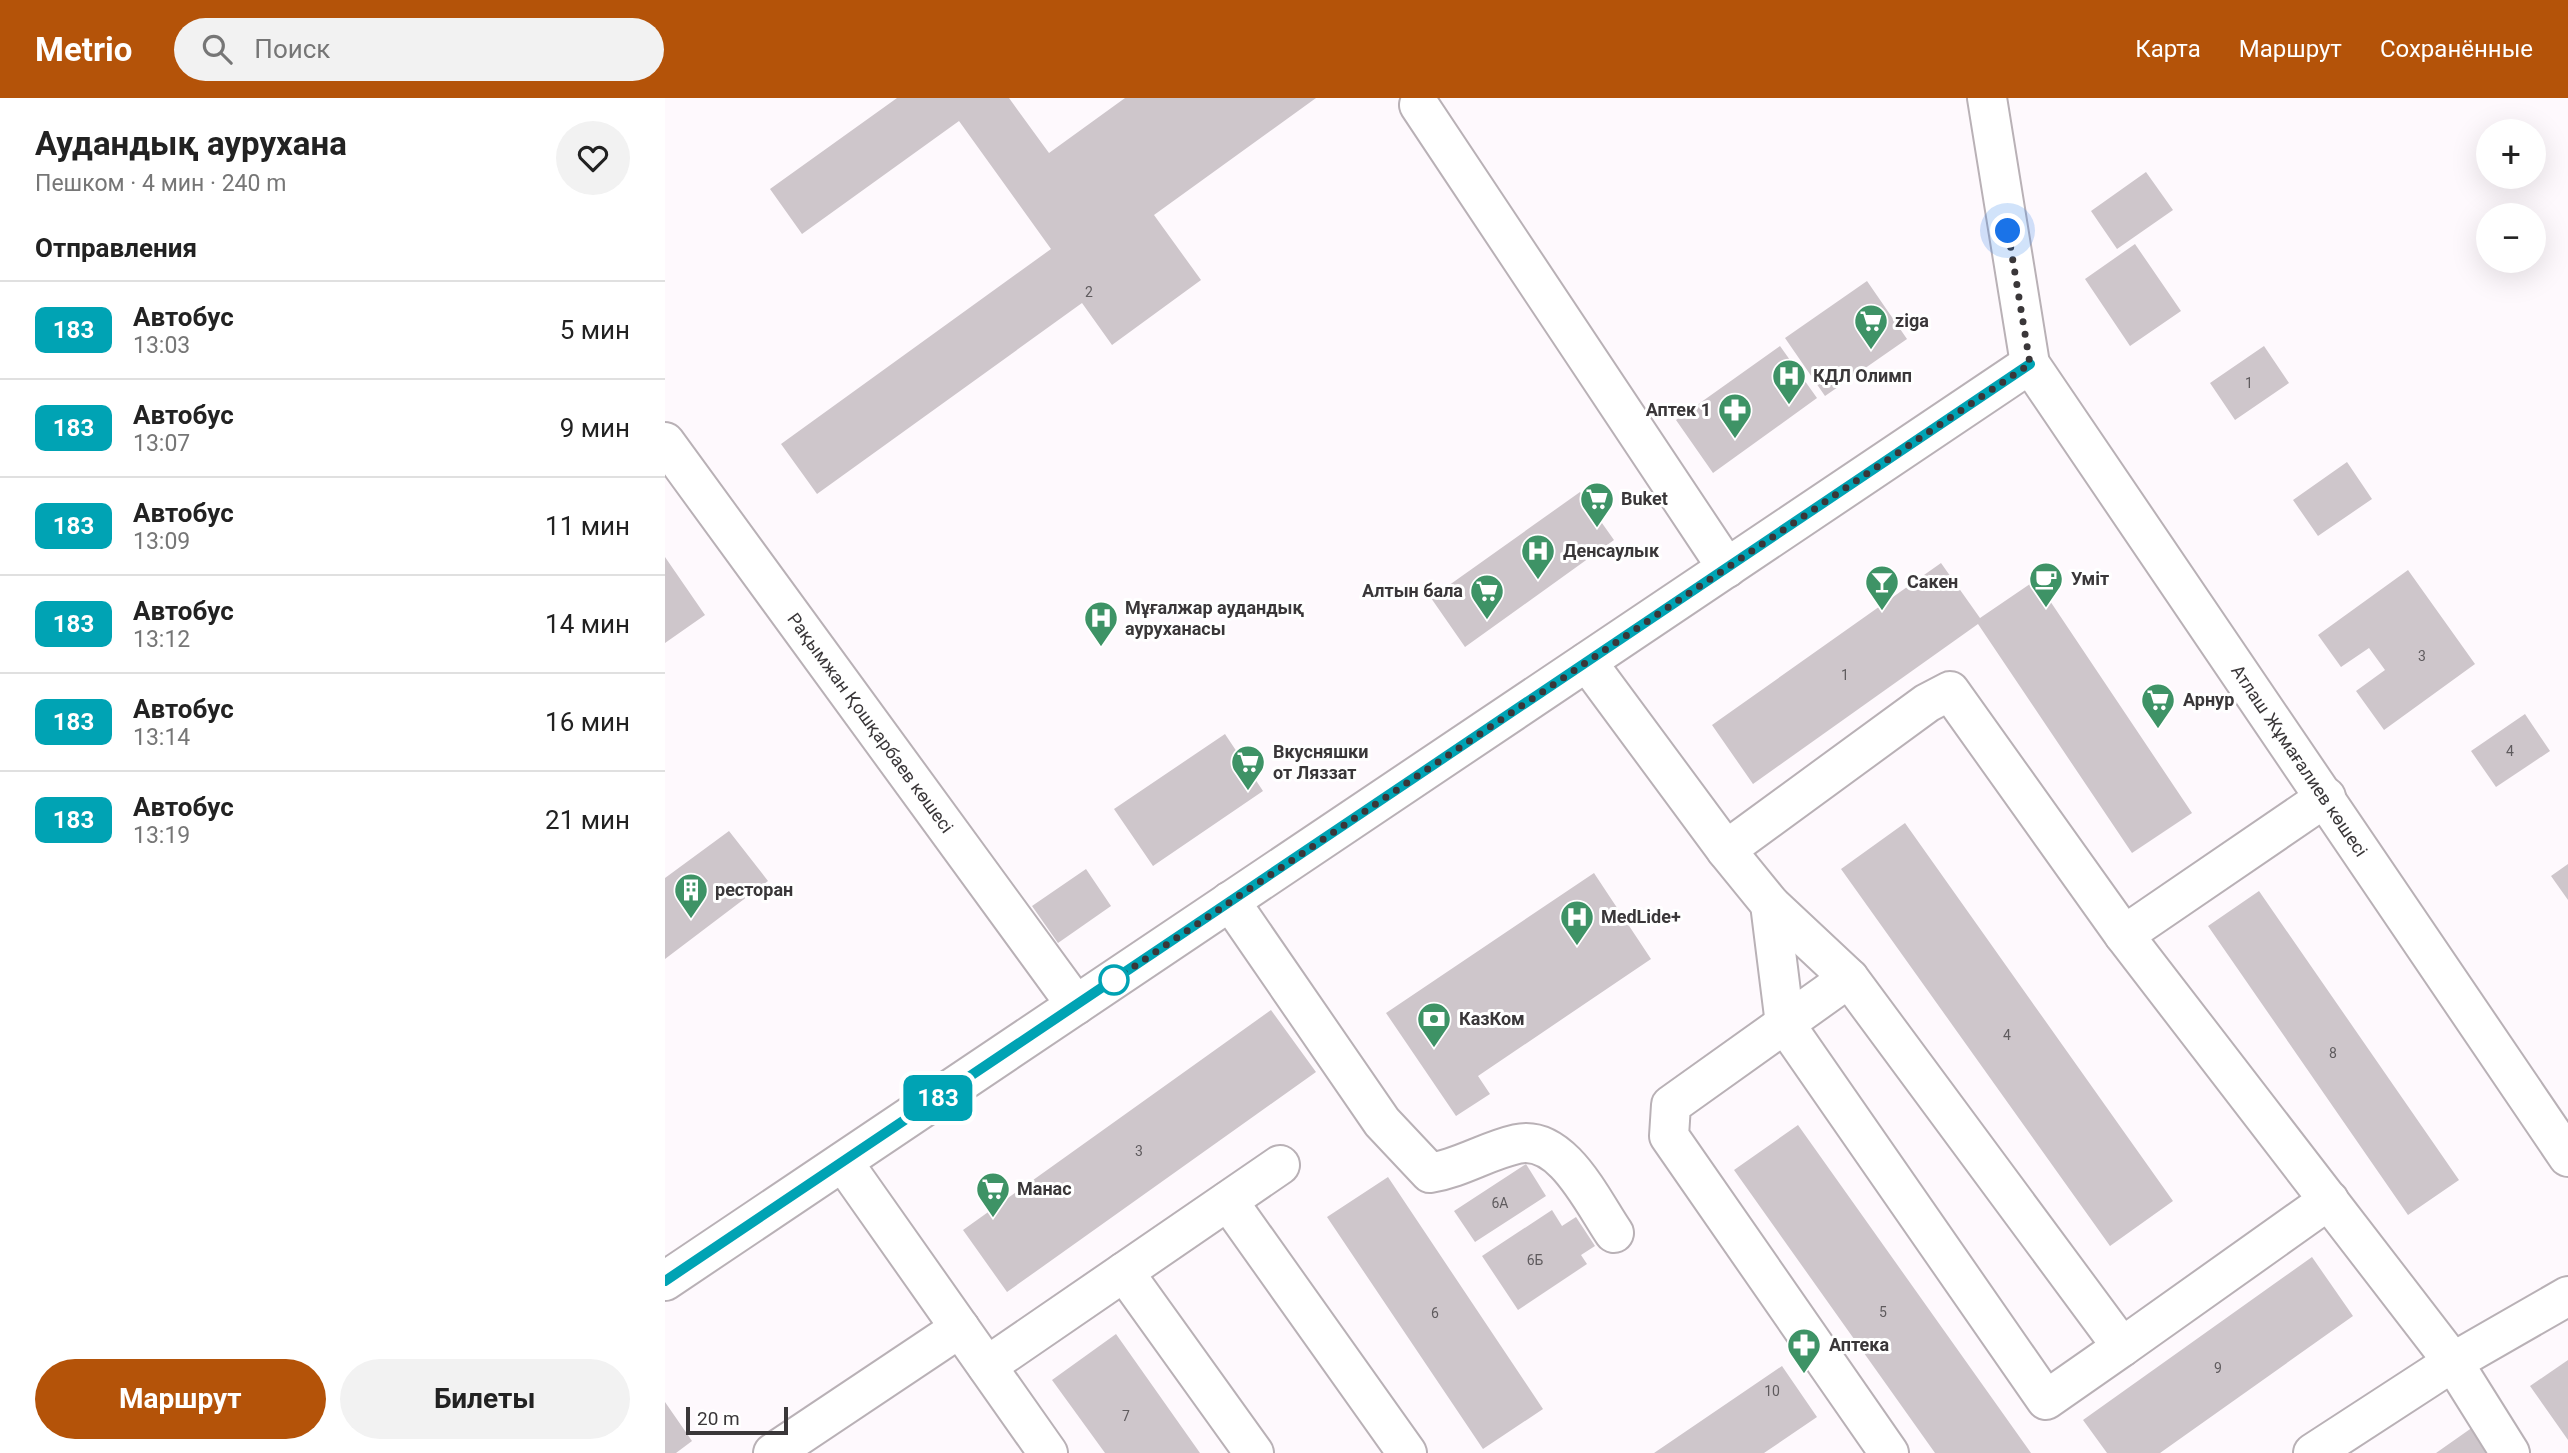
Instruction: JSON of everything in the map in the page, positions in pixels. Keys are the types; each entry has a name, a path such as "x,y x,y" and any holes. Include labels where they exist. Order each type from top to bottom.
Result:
{"street":[{"path":"665,1281 2030,364 1987,98"},
{"path":"1419,105 1727,568"},
{"name":"Атлаш Жұмағалиев көшесі","path":"2030,364 2568,1157"},
{"name":"Рақымжан Қошқарбаев көшесі","path":"665,442 1076,1005"},
{"path":"1587,662 1726,850 1770,904 1849,978 2122,1347"},
{"path":"1726,850 1927,704 1949,691 2124,934 2453,1362 2510,1453"},
{"path":"2124,934 2326,797"},
{"path":"1230,901 1382,1122 1430,1173 1451,1170 1517,1144 1538,1143 1557,1152 1614,1233"},
{"path":"1770,904 1785,1024 2046,1400 2329,1200"},
{"path":"1849,978 1671,1105 1669,1136 1889,1453"},
{"path":"843,1162 1048,1453"},
{"path":"987,1366 1280,1165"},
{"path":"1228,1201 1407,1453"},
{"path":"1124,1272 1254,1453"},
{"path":"2312,1453 2453,1362 2568,1296"},
{"path":"773,1453 960,1328"}],"building":[{"path":"897,98 1009,98 1049,153 1125,98 1316,98 1154,215 1201,280 1112,345 1082,303 817,494 781,444 1051,249 959,121 802,234 770,189"},
{"path":"2146,172 2173,210 2117,249 2091,211"},
{"path":"2135,244 2181,311 2130,346 2085,279"},
{"path":"1867,281 1907,339 1825,396 1785,338"},
{"path":"1780,346 1817,398 1713,473 1676,420"},
{"path":"2264,346 2289,383 2235,420 2210,383"},
{"path":"2347,462 2372,499 2318,536 2293,500"},
{"path":"1580,492 1614,540 1465,647 1431,598"},
{"path":"665,557 705,615 665,643"},
{"path":"1941,563 1980,618 2036,580 2192,813 2132,853 1978,624 1753,784 1712,725"},
{"path":"2408,570 2475,664 2384,730 2356,691 2385,670 2369,648 2341,667 2318,635"},
{"path":"2525,714 2550,751 2496,787 2471,751"},
{"path":"1225,734 1263,791 1153,866 1114,809"},
{"path":"1905,823 2173,1201 2110,1246 1841,869"},
{"name":"ресторан","path":"729,831 768,881 665,959 665,878"},
{"path":"2568,864 2568,900 2551,876"},
{"path":"1086,869 1111,906 1058,943 1032,906"},
{"path":"1594,873 1651,959 1478,1076 1490,1094 1456,1116 1386,1013"},
{"path":"2259,891 2459,1180 2408,1215 2208,926"},
{"path":"1271,1010 1316,1072 1007,1292 963,1230"},
{"path":"1798,1125 2031,1453 1935,1453 1734,1170"},
{"path":"1526,1164 1546,1196 1475,1242 1454,1211"},
{"path":"1388,1177 1543,1409 1483,1449 1327,1217"},
{"path":"1552,1210 1562,1226 1576,1217 1595,1246 1581,1255 1587,1264 1518,1310 1482,1256"},
{"path":"2312,1257 2353,1316 2160,1453 2107,1453 2083,1420"},
{"path":"1116,1334 1200,1453 1105,1453 1052,1380"},
{"path":"2568,1360 2568,1440 2530,1386"},
{"path":"1782,1366 1817,1417 1764,1453 1654,1453"},
{"path":"665,1402 692,1441 676,1453 665,1453"},
{"path":"2473,1427 2491,1453 2436,1453"}],"bus line":[{"name":"183","path":"665,1281 2030,364"}],"place":[{"name":"ziga","path":"1871,351"},
{"name":"КДЛ Олимп","path":"1789,406"},
{"name":"Аптек 1","path":"1735,440"},
{"name":"Buket","path":"1597,529"},
{"name":"Денсаулык","path":"1538,581"},
{"name":"Умiт","path":"2046,609"},
{"name":"Сакен","path":"1882,612"},
{"name":"Алтын бала","path":"1487,621"},
{"name":"Мұғалжар аудандық ауруханасы","path":"1101,648"},
{"name":"Арнур","path":"2158,730"},
{"name":"Вкусняшки от Ляззат","path":"1248,792"},
{"name":"ресторан","path":"691,920"},
{"name":"MedLide+","path":"1577,947"},
{"name":"КазКом","path":"1434,1049"},
{"name":"Манас","path":"993,1219"},
{"name":"Аптека","path":"1804,1375"}],"route":[{"path":"1114,980 2030,364 2008,231"}]}
